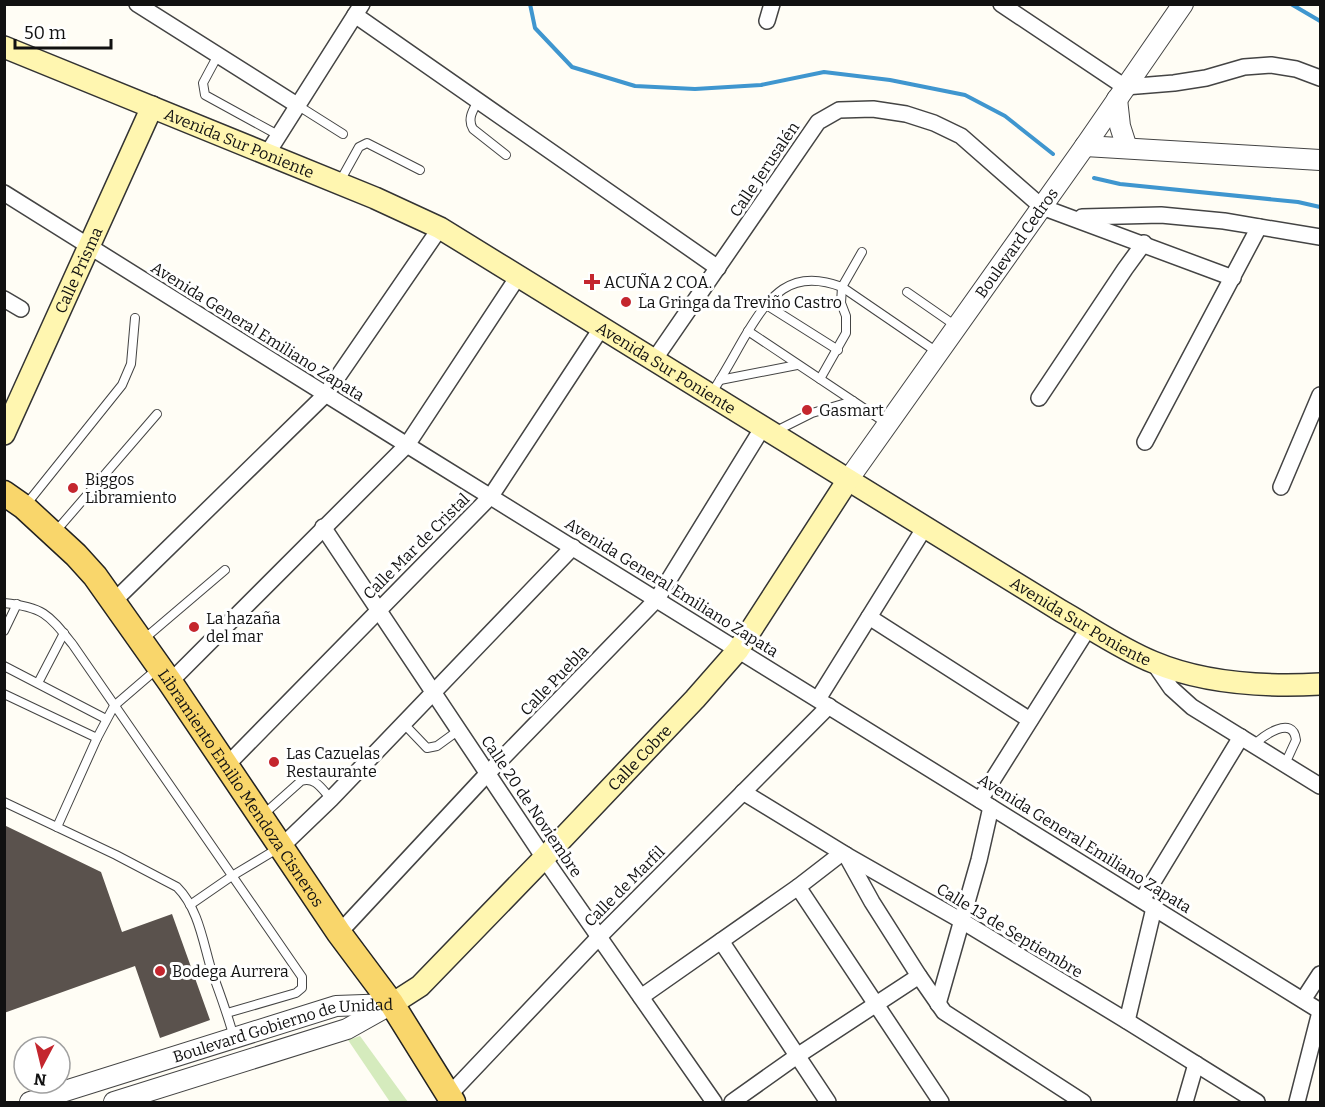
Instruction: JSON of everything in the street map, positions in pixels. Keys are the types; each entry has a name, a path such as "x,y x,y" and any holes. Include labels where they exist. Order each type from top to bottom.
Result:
{"main road":[{"name":"Avenida Sur Poniente","path":"4,47 338,183 440,228 519,274 654,360 715,388 767,430 1089,627 1153,662 1221,680 1262,684 1320,684"},
{"name":"Calle Prisma","path":"4,434 152,107"},
{"name":"Calle Cobre","path":"392,1004 420,986 695,699 738,650 848,480"},
{"name":"Libramiento Emilio Mendoza Cisneros","path":"14,500 89,569 141,641 339,933 392,1004 451,1099"}],"street":[{"path":"137,4 297,105"},
{"path":"767,21 772,4"},
{"path":"1001,4 1121,93"},
{"name":"Boulevard Cedros","path":"848,480 1183,4"},
{"path":"267,154 359,10 478,101 718,267"},
{"path":"1121,93 1135,87 1206,78 1244,67 1271,65 1296,69 1320,78"},
{"path":"1121,93 1120,126 1127,148"},
{"name":"Calle Jerusalén","path":"654,360 818,122 839,110 873,109 906,114 934,123 961,136 1042,207"},
{"path":"1085,146 1320,160"},
{"name":"Avenida General Emiliano Zapata","path":"4,193 1320,1012"},
{"path":"1042,207 1233,278"},
{"path":"1072,217 1161,215 1224,221 1320,237"},
{"path":"1145,442 1259,227"},
{"path":"113,602 326,394 440,228"},
{"path":"1040,398 1125,268 1144,243"},
{"path":"164,675 323,527 407,445 519,274"},
{"path":"4,300 21,309"},
{"name":"Calle Mar de Cristal","path":"225,766 491,496 602,327"},
{"path":"1281,487 1320,395"},
{"name":"Calle Puebla","path":"339,933 488,773 657,599 767,430"},
{"name":"Calle 20 de Noviembre","path":"323,527 544,858 714,1102"},
{"name":"Calle de Marfil","path":"451,1099 599,937 743,792 823,702 869,617 924,527"},
{"path":"281,847 404,724 573,547"},
{"path":"869,617 1030,720"},
{"path":"938,1004 962,921 986,803 1030,720 1089,627"},
{"path":"1153,662 1171,688 1192,707 1320,786"},
{"path":"1127,1021 1148,904 1247,741"},
{"name":"Calle 13 de Septiembre","path":"743,792 844,854 962,921 1257,1102"},
{"path":"641,997 844,854 938,1004 953,1019 1083,1102"},
{"path":"798,887 941,1102"},
{"path":"721,941 828,1102"},
{"path":"1304,1000 1320,974"},
{"path":"732,1102 797,1056 919,976"},
{"name":"Boulevard Gobierno de Unidad","path":"30,1102 58,1098 336,1006 392,1004"},
{"name":"Boulevard Gobierno de Unidad","path":"114,1102 347,1029 392,1004"},
{"path":"1297,1102 1320,1012"},
{"path":"234,1038 243,1062"},
{"path":"1185,1102 1196,1064"}],"lane":[{"path":"218,55 203,83 205,95 278,135"},
{"path":"478,101 472,112 470,124 473,129 506,155"},
{"path":"297,105 343,134"},
{"path":"338,183 359,147 367,143 420,170"},
{"path":"820,379 846,333 847,326 841,303 842,287 862,252"},
{"path":"715,388 765,304 780,290 794,282 811,279 826,281 842,287 938,353"},
{"path":"907,292 956,326"},
{"path":"765,304 838,350"},
{"path":"14,500 122,385 132,364 135,318"},
{"path":"748,331 887,424"},
{"path":"715,388 797,365"},
{"path":"767,430 812,412 853,401"},
{"path":"53,534 157,414"},
{"path":"141,641 225,570"},
{"path":"4,603 31,606 45,614 64,633 302,977 302,987 296,993 227,1013"},
{"path":"4,631 17,604"},
{"path":"38,683 64,633"},
{"path":"4,666 106,719"},
{"path":"57,827 114,705 164,675"},
{"path":"4,694 97,738"},
{"path":"404,724 427,748 437,746 459,730"},
{"path":"1247,741 1274,729 1289,729 1294,733 1296,740 1285,764"},
{"path":"261,816 306,779 316,782 331,799"},
{"path":"4,802 116,855 177,887 190,905 234,1038"},
{"path":"190,905 232,876 281,847"}],"green space":[{"path":"360,1036 408,1102 390,1102 348,1040"}],"building":[{"path":"4,825 101,872 122,932 172,914 210,1020 160,1038 135,966 4,1013"}],"waterway":[{"path":"530,4 535,28 572,67 635,86 695,89 761,85 824,72 890,80 965,95 1005,116 1053,154"},
{"path":"1291,4 1320,21"},
{"path":"1094,178 1120,184 1298,202 1320,207"}],"place":[{"name":"ACUÑA 2 COA.","path":"592,282"},
{"name":"La Gringa da Treviño Castro","path":"626,302"},
{"name":"Gasmart","path":"807,410"},
{"name":"Biggos Libramiento","path":"73,488"},
{"name":"La hazaña del mar","path":"194,627"},
{"name":"Las Cazuelas Restaurante","path":"274,762"},
{"name":"Bodega Aurrera","path":"160,971"}]}
